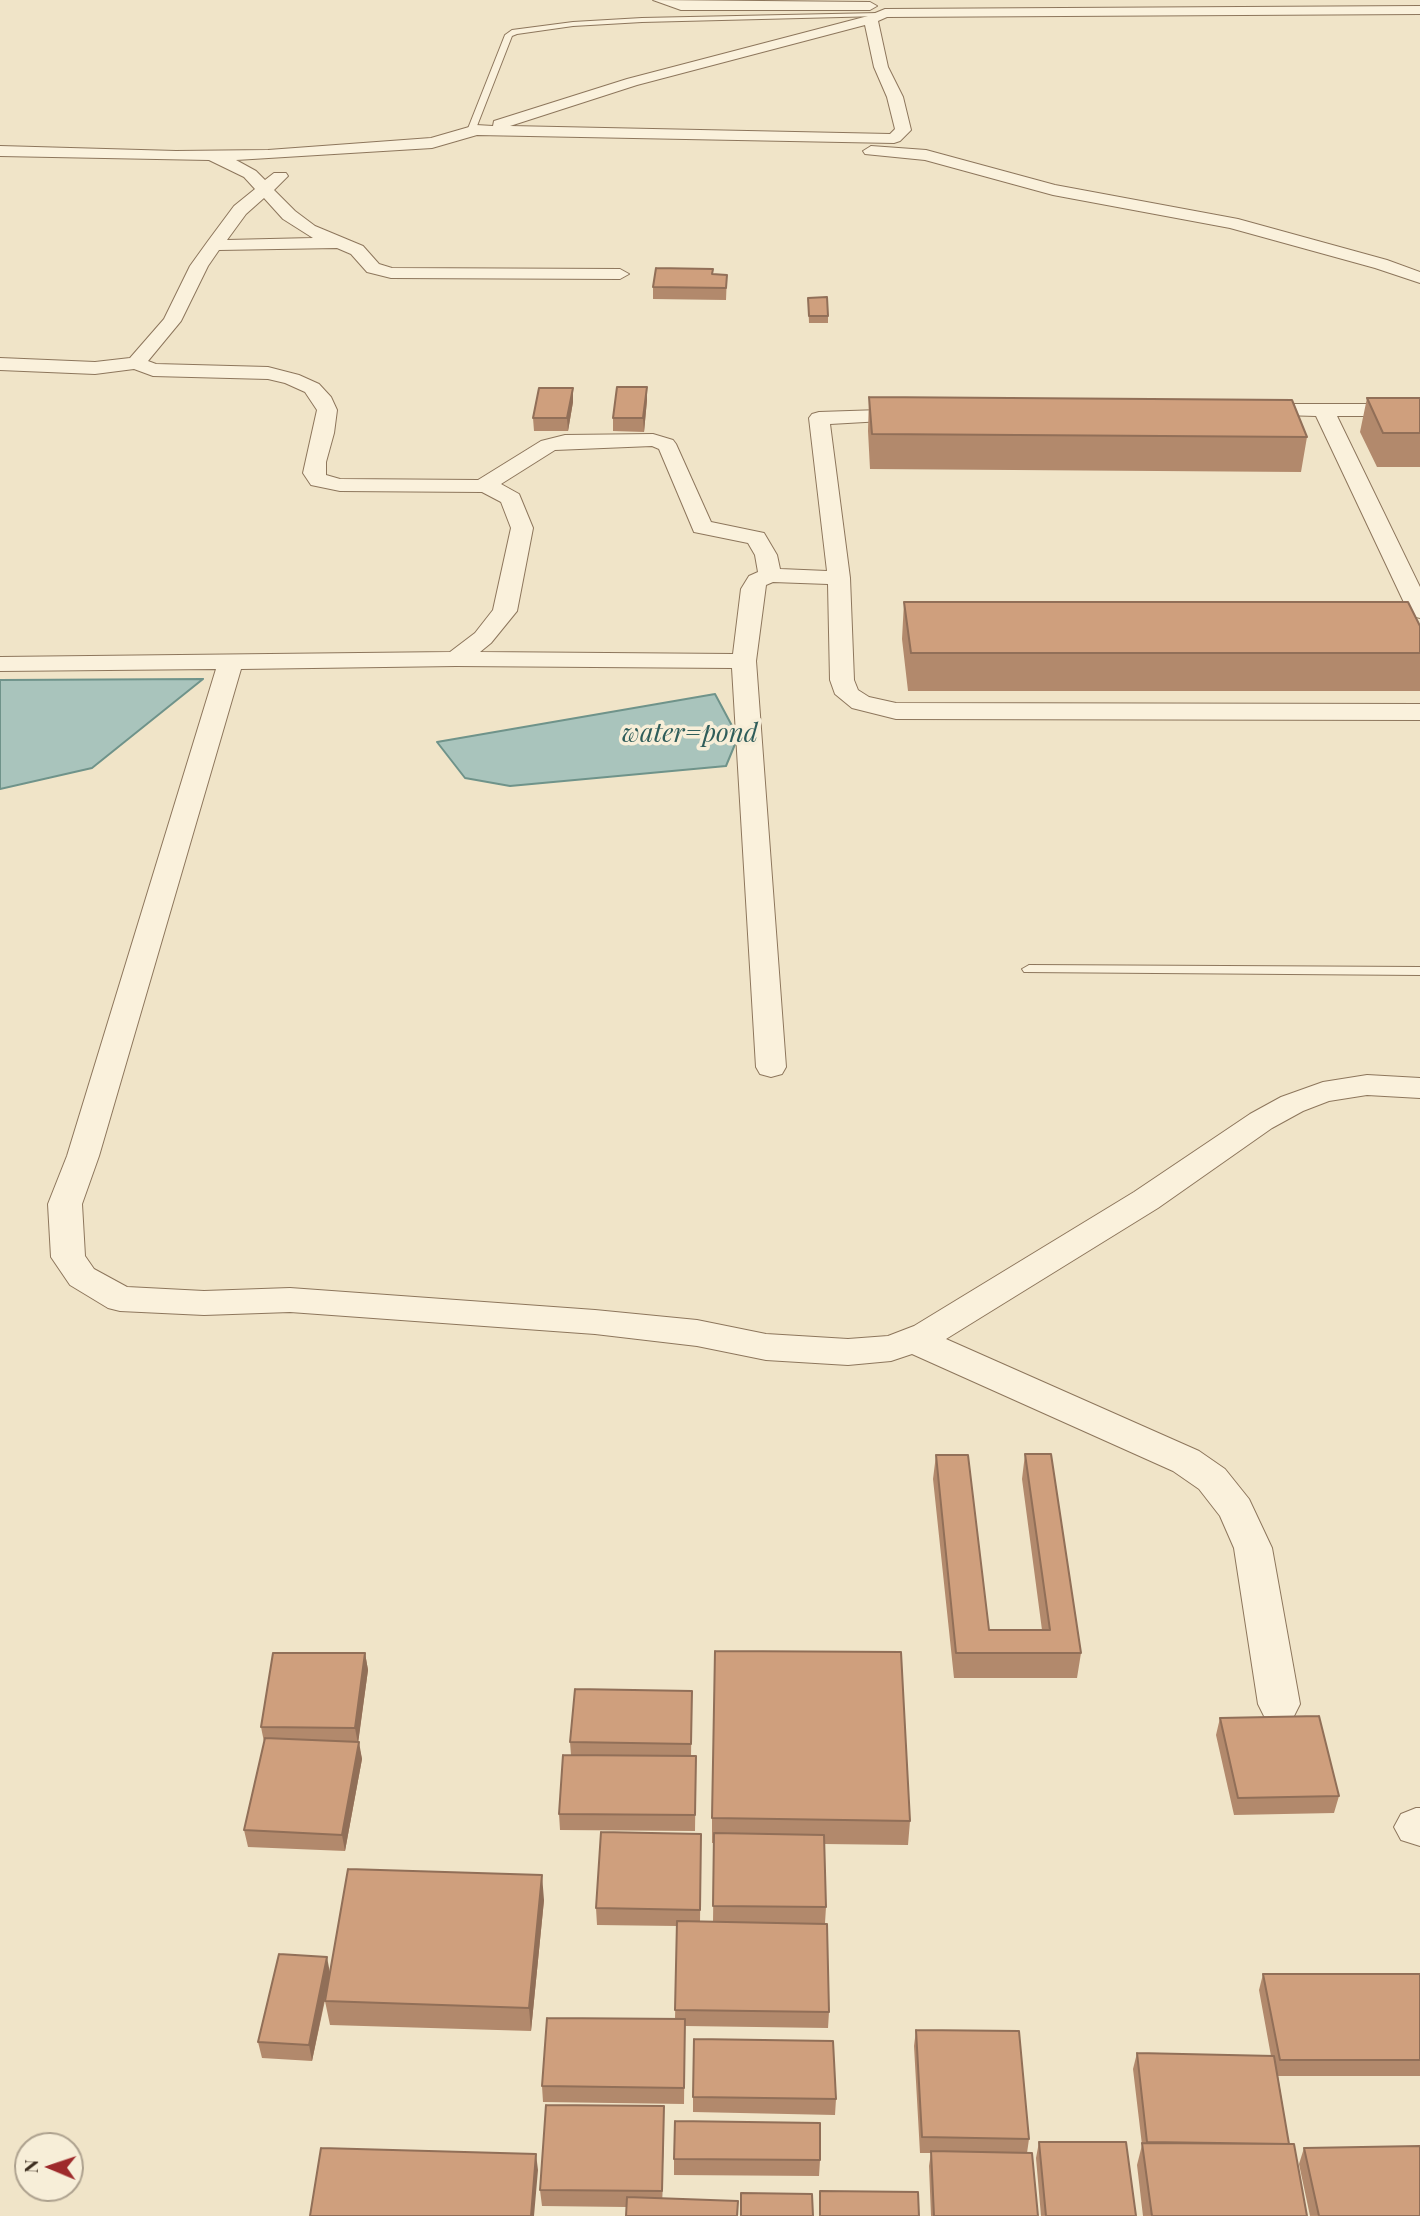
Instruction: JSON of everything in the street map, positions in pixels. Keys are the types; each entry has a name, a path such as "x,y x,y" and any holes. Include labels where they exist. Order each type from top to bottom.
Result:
{"street":[{"path":"660,0 681,6 862,5 889,7 898,12"},
{"path":"432,143 632,82 898,12 1420,10"},
{"path":"476,131 894,138 903,130 895,97 881,66 876,17"},
{"path":"0,151 204,156 432,143 542,143 926,155 1053,190 1232,223 1381,264 1420,278"},
{"path":"136,363 172,321 199,266 240,210 265,187 321,151"},
{"path":"204,156 235,165 265,187 289,215 309,230 357,250 373,268 391,273 620,274"},
{"path":"214,245 339,243"},
{"path":"0,364 95,368 136,363 153,370 268,373 312,388 321,397 327,410 314,473 325,483 483,486 498,490 511,499 522,528 505,611 483,638 456,659"},
{"path":"1323,409 1420,611"},
{"path":"1225,410 1420,410"},
{"path":"933,414 819,417 819,555 839,578 842,680 847,694 861,703 878,709 1420,712"},
{"path":"483,486 548,445 565,441 653,440 666,444 669,449 702,527 756,538 768,565"},
{"path":"771,1067 744,661 753,589 768,565 819,555"},
{"path":"768,565 839,578"},
{"path":"0,664 456,659 744,661"},
{"path":"231,661 83,1156 65,1203 68,1257 82,1277 120,1299 204,1303 290,1300 513,1315 697,1333 766,1347 848,1352 891,1348 926,1335 1146,1199 1261,1121 1292,1104 1323,1092 1367,1085 1420,1088"},
{"path":"914,1340 1186,1461 1212,1479 1236,1508 1253,1548 1279,1704"}],"lane":[{"path":"476,131 509,35 515,32 573,24 642,20 876,17"},
{"path":"1029,969 1420,971"}],"water":[{"path":"203,679 92,768 0,789 0,680"},
{"name":"water=pond","path":"715,694 738,737 726,766 510,786 465,778 437,742"}],"building":[{"path":"656,268 713,269 712,274 727,275 726,288 653,287"},
{"path":"827,297 828,316 809,316 808,298"},
{"path":"617,387 647,387 643,418 613,418"},
{"path":"539,388 573,388 567,418 533,418"},
{"path":"869,397 1292,400 1307,437 872,434"},
{"path":"1367,398 1420,398 1420,433 1383,433"},
{"path":"904,602 1408,602 1420,626 1420,653 911,653"},
{"path":"1025,1454 1051,1454 1081,1653 956,1653 936,1455 968,1455 989,1630 1050,1630"},
{"path":"715,1651 901,1652 910,1821 712,1818"},
{"path":"273,1653 365,1653 355,1728 261,1727"},
{"path":"575,1689 692,1691 691,1744 570,1742"},
{"path":"1319,1716 1339,1796 1238,1798 1220,1718"},
{"path":"265,1738 359,1742 342,1835 244,1830"},
{"path":"563,1755 696,1756 695,1815 559,1814"},
{"path":"601,1832 701,1834 700,1910 596,1908"},
{"path":"714,1833 824,1835 826,1907 713,1906"},
{"path":"348,1869 542,1875 529,2008 325,2001"},
{"path":"677,1921 827,1924 829,2012 675,2010"},
{"path":"279,1954 327,1957 309,2045 258,2042"},
{"path":"1263,1974 1420,1974 1420,2060 1280,2060"},
{"path":"547,2018 685,2019 684,2088 542,2086"},
{"path":"916,2030 1019,2031 1029,2139 922,2137"},
{"path":"694,2039 833,2041 836,2099 693,2097"},
{"path":"1137,2053 1274,2056 1289,2144 1147,2142"},
{"path":"546,2105 664,2106 662,2191 540,2190"},
{"path":"675,2121 820,2123 820,2160 674,2159"},
{"path":"1039,2142 1126,2142 1136,2216 1046,2216"},
{"path":"1142,2143 1294,2144 1307,2216 1152,2216"},
{"path":"1420,2146 1420,2216 1319,2216 1304,2148"},
{"path":"321,2148 536,2154 531,2216 310,2216"},
{"path":"931,2151 1032,2153 1038,2216 934,2216"},
{"path":"820,2191 918,2192 919,2216 820,2216"},
{"path":"741,2193 812,2194 813,2216 741,2216"},
{"path":"627,2197 738,2201 737,2216 626,2216"}]}
